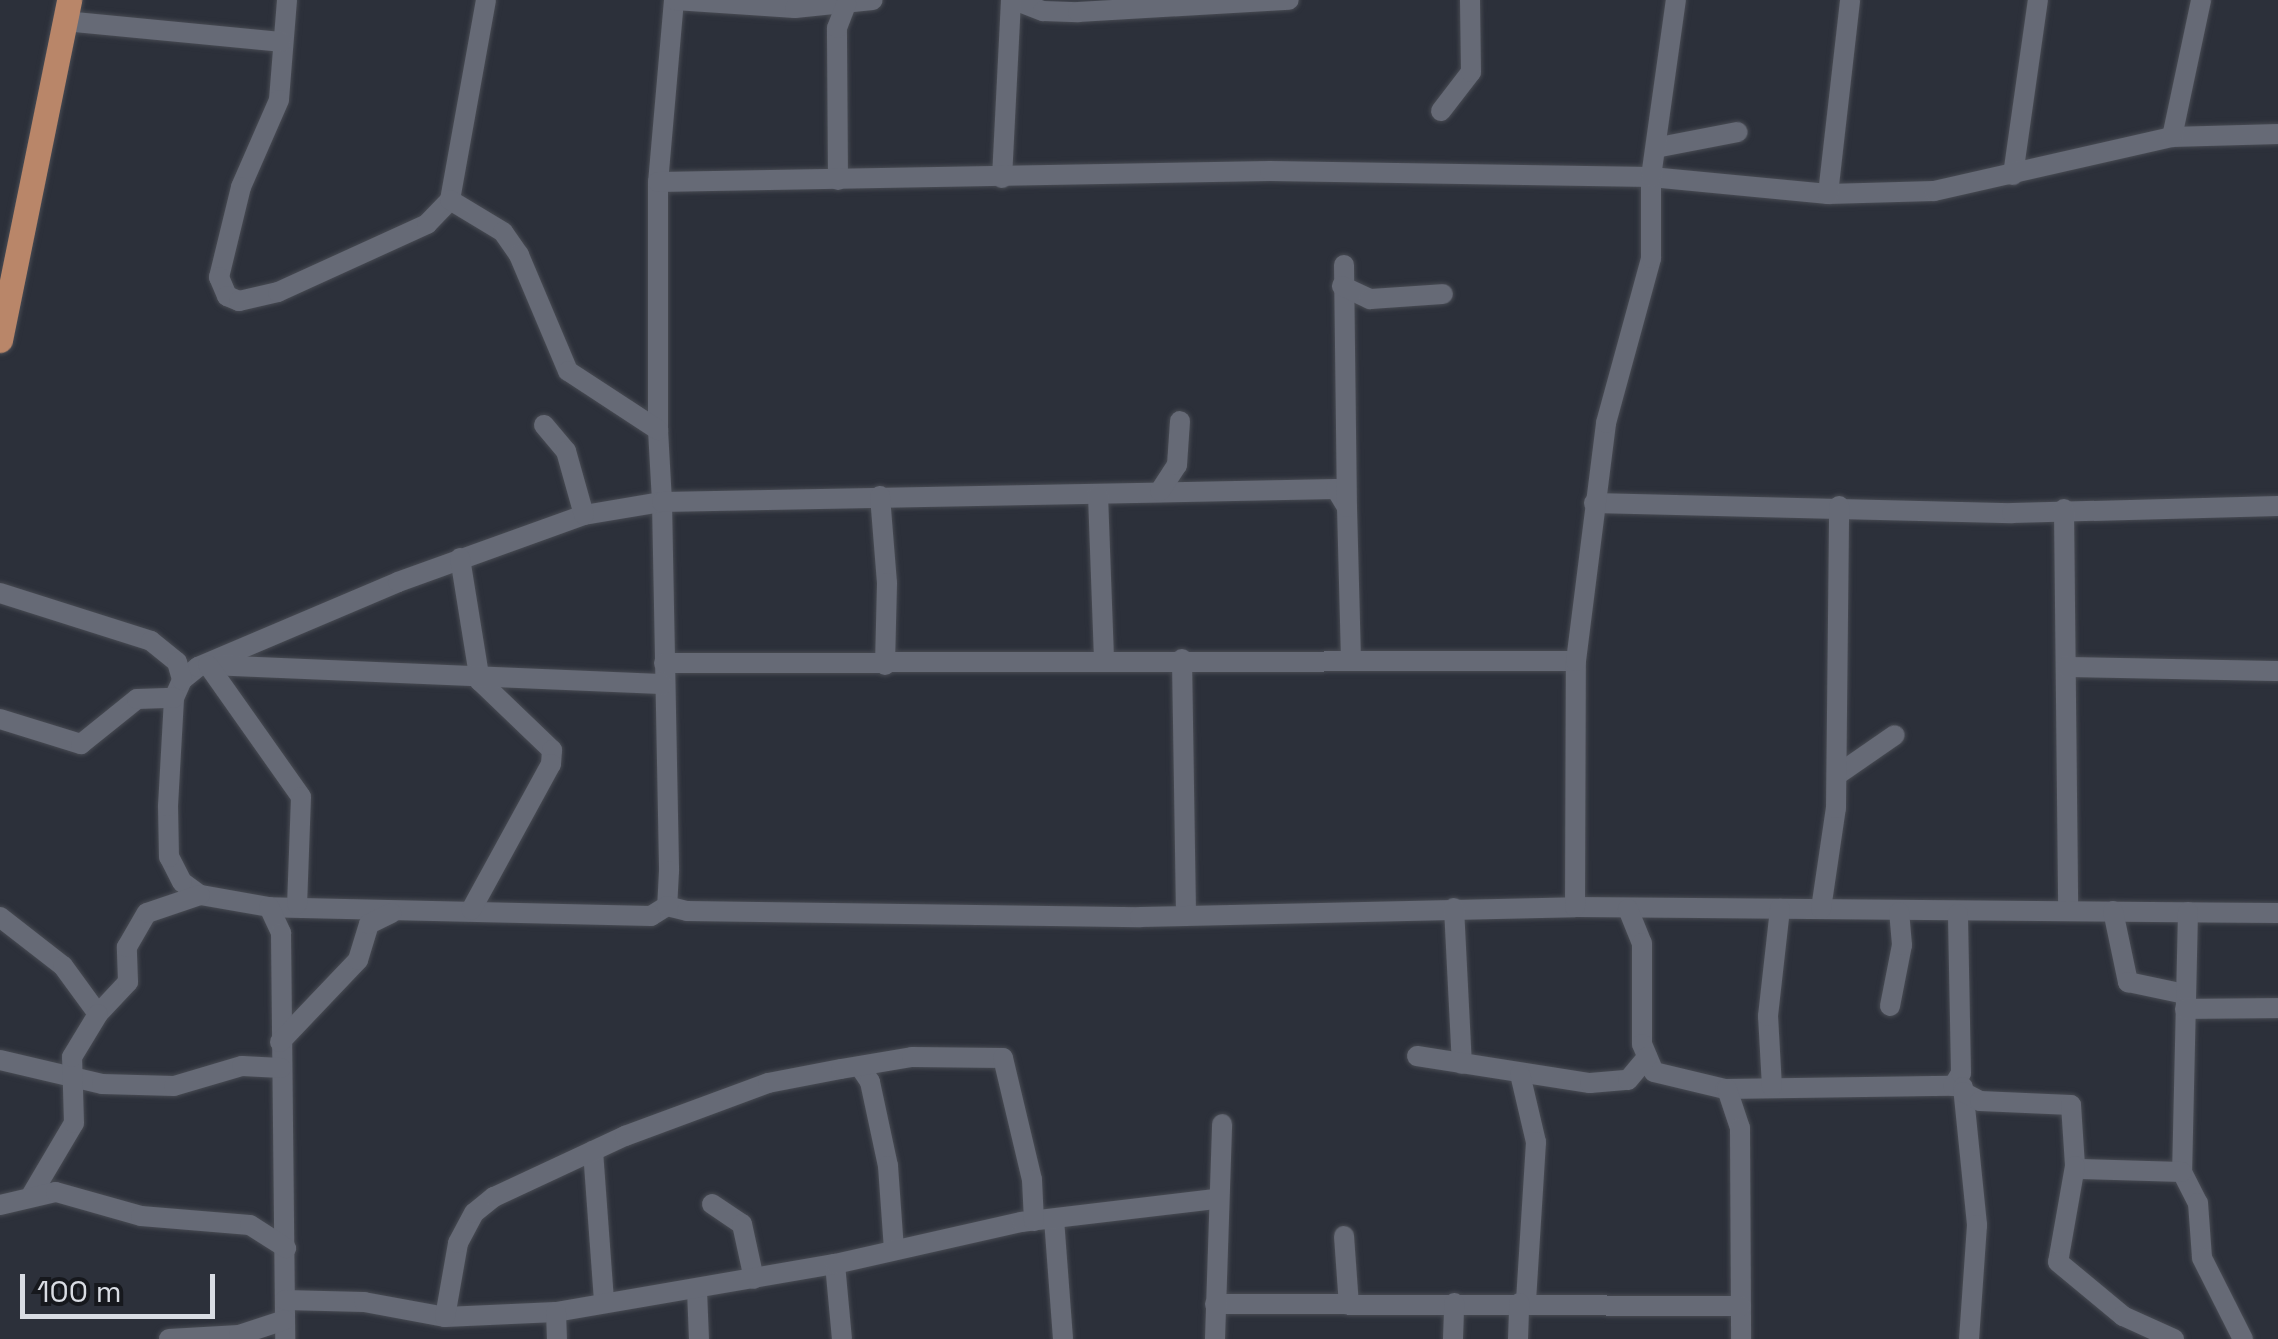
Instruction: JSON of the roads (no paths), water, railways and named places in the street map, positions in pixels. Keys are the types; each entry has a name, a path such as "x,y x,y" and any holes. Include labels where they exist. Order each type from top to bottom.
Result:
{"main road":[{"path":"0,340 67,10"}],"street":[{"path":"287,0 279,100 223,253 219,276 227,296 253,300 278,292 426,224 450,200 486,0"},
{"path":"667,906 658,430 658,182 675,0 846,4 873,0"},
{"path":"1002,178 1013,0 1042,10 1078,12 1289,0"},
{"path":"1441,111 1471,72 1470,0"},
{"path":"1575,907 1576,661 1606,422 1651,258 1651,177 1660,147 1676,0"},
{"path":"1828,194 1850,0"},
{"path":"2013,176 2038,0"},
{"path":"2172,137 2201,0"},
{"path":"838,180 837,28 846,4"},
{"path":"67,10 282,42"},
{"path":"1660,147 1738,132"},
{"path":"658,182 1270,171 1651,177 1828,194 1934,191 2172,137 2278,134"},
{"path":"450,200 503,232 520,256 568,371 658,430"},
{"path":"1351,659 1343,276 1370,299 1443,294"},
{"path":"1160,491 1177,464 1180,421"},
{"path":"544,425 566,451 584,514"},
{"path":"0,718 81,744 137,699 178,689 208,666 460,558 584,514 662,502 1098,496 1322,487 1344,495 1347,507"},
{"path":"880,496 888,582 885,666"},
{"path":"1098,496 1104,662"},
{"path":"1594,504 2064,509 2278,506"},
{"path":"1821,910 1837,775 1839,506"},
{"path":"2064,509 2068,910"},
{"path":"460,558 480,681 547,739 551,764 471,910"},
{"path":"0,593 151,641 178,662 169,857 182,882 200,895 269,907 297,904 400,911 652,916 667,906 688,911 1186,916 1575,907 1958,914 2068,910 2278,913"},
{"path":"208,666 480,681 1182,659 1576,661"},
{"path":"1182,659 1186,916"},
{"path":"208,666 300,797 297,904"},
{"path":"2066,668 2278,671"},
{"path":"1837,775 1895,735"},
{"path":"32,1194 74,1123 74,1047 128,982 127,948 147,913 200,895"},
{"path":"269,907 281,933 285,1320"},
{"path":"1454,908 1462,1064"},
{"path":"1418,1056 1520,1074 1615,1083 1637,1075 1647,1057 1642,943 1628,908"},
{"path":"1738,1111 1766,1088 1768,1016 1780,909"},
{"path":"280,1042 358,960 369,924 400,911"},
{"path":"1890,1006 1902,945 1900,912"},
{"path":"2113,912 2128,982 2185,1002 2278,1008"},
{"path":"2188,912 2182,1172 2198,1203 2202,1258 2243,1339"},
{"path":"1958,914 1962,1084 1978,1225 1969,1339"},
{"path":"0,916 63,966 98,1014"},
{"path":"445,1318 458,1243 474,1213 540,1172 768,1083 912,1057 1004,1058 1044,1220 1062,1339"},
{"path":"1647,1057 1667,1078 1727,1089 1945,1088 1962,1084"},
{"path":"0,1060 73,1081 174,1086 242,1066 281,1068"},
{"path":"860,1067 870,1082 888,1166 894,1249"},
{"path":"1518,1339 1536,1142 1520,1074"},
{"path":"1962,1084 1980,1101 2071,1105 2075,1166 2058,1262 2123,1316 2174,1339"},
{"path":"1727,1089 1738,1111 1741,1339"},
{"path":"1214,1339 1216,1199 1222,1124"},
{"path":"594,1151 604,1300"},
{"path":"2075,1166 2182,1172"},
{"path":"0,1205 32,1194 103,1201 141,1216 250,1225 286,1248"},
{"path":"169,1339 239,1334 364,1302 445,1318 556,1312 604,1300 698,1290 836,1264 1044,1220 1216,1199"},
{"path":"712,1204 742,1224 754,1278"},
{"path":"1344,1236 1349,1306"},
{"path":"836,1264 842,1339"},
{"path":"698,1290 699,1339"},
{"path":"1454,1303 1454,1339"},
{"path":"1216,1304 1741,1306"},
{"path":"556,1312 557,1339"}]}
